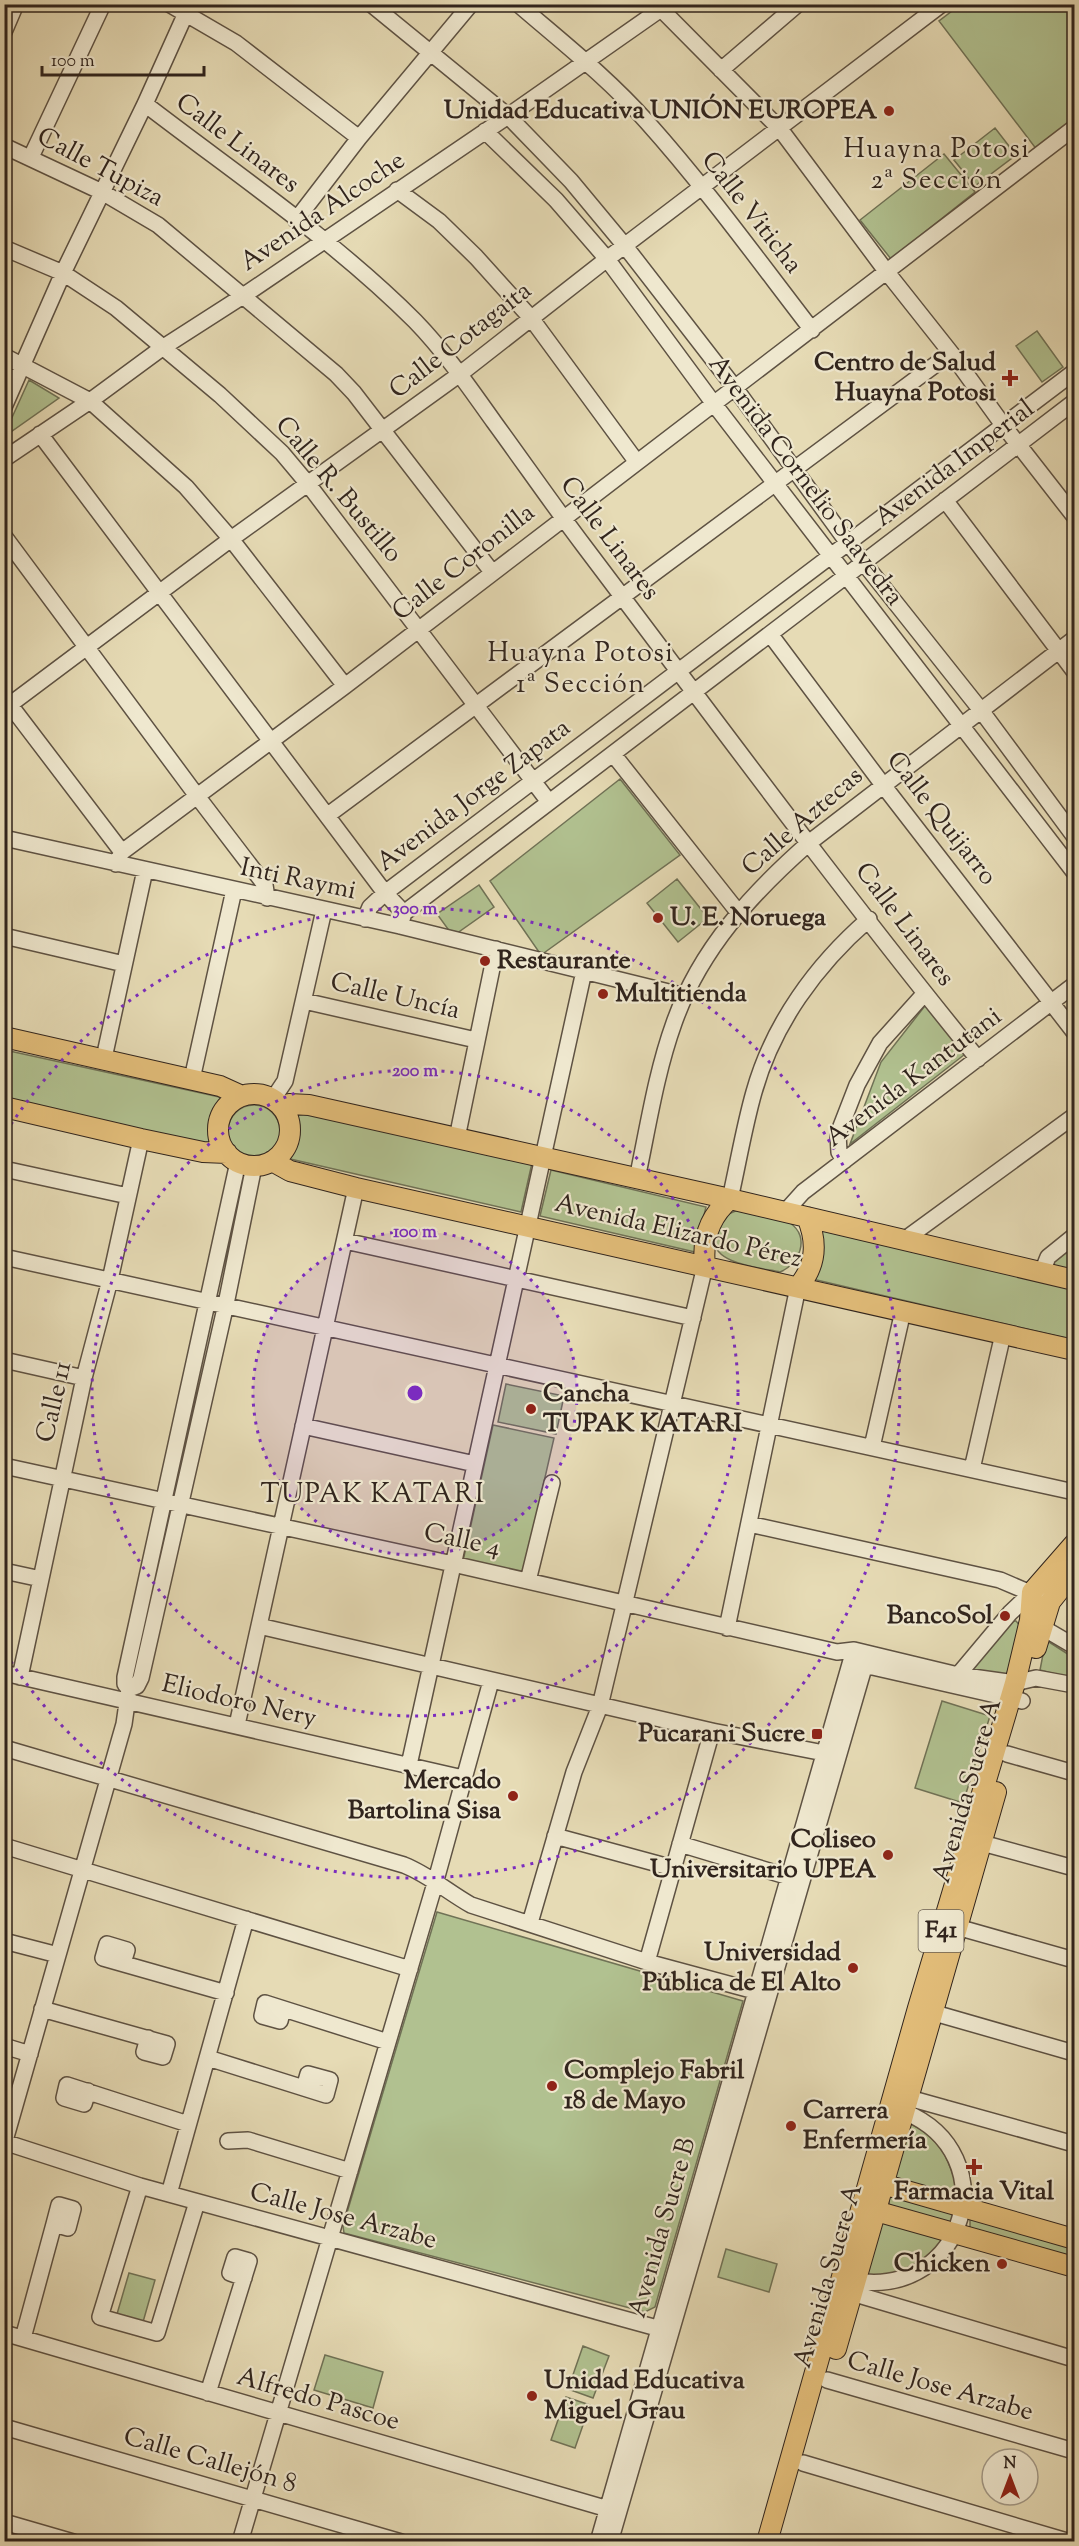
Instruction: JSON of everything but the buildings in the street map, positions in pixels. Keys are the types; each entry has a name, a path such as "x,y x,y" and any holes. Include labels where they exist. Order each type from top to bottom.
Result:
{"main road":[{"path":"4,1037 192,1079 220,1086 242,1096"},
{"path":"255,1094 278,1103 290,1126 289,1139 283,1152 248,1160 218,1134 219,1120 230,1102 242,1096 255,1094"},
{"name":"Avenida Elizardo Pérez","path":"278,1103 309,1105 730,1199 1074,1280"},
{"name":"Avenida Elizardo Pérez","path":"4,1107 141,1139 248,1160 357,1188 1074,1350"},
{"path":"705,1266 704,1251 708,1229 715,1216 730,1199"},
{"path":"798,1287 808,1274 813,1258 813,1234 807,1217"},
{"path":"1032,1592 1074,1544"},
{"name":"F41","path":"1019,1690 1036,1623 1074,1572"},
{"name":"F41","path":"1032,1592 1036,1623"},
{"name":"Avenida Sucre A","path":"877,2182 912,2110 925,2011 957,1927 982,1842 1007,1754 1019,1690"},
{"name":"Avenida Sucre A","path":"767,2541 877,2182 1019,1690"},
{"path":"877,2182 1074,2239"},
{"path":"869,2209 1074,2267"},
{"name":"Avenida Sucre A","path":"780,2541 854,2287 869,2209"}],"street":[{"path":"31,157 103,4"},
{"path":"168,4 188,9 256,57 359,138"},
{"name":"Avenida Cornelio Saavedra","path":"371,4 508,116 571,181 625,246 735,388 848,543 980,710 1074,836"},
{"path":"296,220 359,138 471,4"},
{"name":"Calle Viticha","path":"518,4 586,62 645,121 703,188 812,330"},
{"path":"721,70 798,4"},
{"name":"Calle Cotagaita","path":"6,704 231,539 384,431 942,4"},
{"path":"4,32 15,5"},
{"path":"662,6 780,129 1074,516"},
{"name":"Avenida Alcoche","path":"4,459 90,401 162,348 243,296 508,116 662,6"},
{"path":"4,407 63,273 146,105 188,9"},
{"name":"Calle Linares","path":"146,105 323,241 416,322 460,374 562,518 695,694 978,1059"},
{"name":"Calle Coronilla","path":"119,858 196,796 345,686 1074,128"},
{"name":"Avenida Cornelio Saavedra","path":"485,131 556,200 607,259 714,404 1074,872"},
{"name":"Calle Tupiza","path":"4,146 102,192 158,225 336,374 384,431 492,572"},
{"path":"397,190 439,221 476,257 531,318 636,461"},
{"name":"Calle R. Bustillo","path":"4,248 63,273 116,308 220,395 282,453 309,484 549,802"},
{"path":"328,815 951,353"},
{"path":"4,356 90,401 186,487 231,539 345,686"},
{"name":"Avenida Imperial","path":"848,543 1074,372"},
{"name":"Avenida Imperial","path":"865,563 1074,402"},
{"path":"40,434 328,815 402,920"},
{"path":"945,500 1074,671"},
{"path":"4,536 196,796 265,885 267,898"},
{"name":"Avenida Jorge Zapata","path":"365,919 370,908 385,893 848,543"},
{"name":"Avenida Jorge Zapata","path":"402,920 549,802 695,694 865,563"},
{"name":"Calle Quijarro","path":"770,634 883,785 1074,1032"},
{"name":"Calle Aztecas","path":"638,1179 658,1077 674,1023 701,964 738,912 781,867 810,842 1074,639"},
{"path":"6,704 119,858"},
{"path":"613,754 738,912"},
{"name":"Inti Raymi","path":"4,838 119,858 146,870 365,919 402,920 496,949 685,996"},
{"path":"104,1058 146,870"},
{"path":"192,1079 234,890"},
{"path":"278,1103 285,1082 324,910"},
{"path":"730,1199 754,1092 772,1044 819,968 869,919"},
{"path":"4,936 124,964"},
{"path":"457,1138 496,949"},
{"path":"409,1765 584,971"},
{"name":"Avenida Kantutani","path":"785,1212 803,1192 1074,985"},
{"path":"844,1161 839,1152 838,1134 862,1074 880,1043 925,993"},
{"name":"Calle Uncía","path":"304,1000 476,1040"},
{"path":"904,1240 1074,1116"},
{"name":"Calle 11","path":"12,1675 41,1579 84,1378 110,1280 141,1139"},
{"path":"5,2143 124,1724 128,1695 124,1684 125,1677 208,1300 248,1160"},
{"path":"128,1695 141,1678 226,1304 248,1160"},
{"path":"4,1168 128,1196"},
{"path":"237,1725 357,1188"},
{"path":"1042,1272 1048,1257 1074,1236"},
{"path":"345,1240 693,1318"},
{"path":"4,1257 972,1469 1074,1489"},
{"path":"530,1923 574,1772 600,1706 705,1266"},
{"path":"728,1628 798,1287"},
{"path":"872,1447 903,1311"},
{"path":"972,1469 1003,1334"},
{"path":"4,1360 84,1378"},
{"path":"303,1426 475,1464"},
{"name":"Calle 4","path":"4,1467 453,1564 859,1658"},
{"path":"528,1581 552,1483"},
{"path":"749,1524 1000,1580 1032,1592 1050,1602"},
{"path":"4,1571 41,1579"},
{"path":"954,1680 1010,1613 1032,1592"},
{"path":"1010,1613 1036,1623 1074,1646"},
{"path":"259,1626 600,1706 824,1753"},
{"path":"859,1658 954,1680 1019,1690 1036,1678 1074,1685"},
{"name":"Avenida Sucre B","path":"763,1993 789,1877 824,1753 859,1658"},
{"name":"Avenida Sucre B","path":"598,2541 613,2510 859,1658"},
{"name":"Eliodoro Nery","path":"12,1675 128,1695 237,1725 463,1778"},
{"path":"240,2541 436,1880 491,1681"},
{"path":"647,1962 712,1731"},
{"path":"4,1748 404,1864 436,1880 455,1896 471,1905 647,1962 763,1993"},
{"path":"1007,1754 1074,1773"},
{"path":"555,1836 673,1868"},
{"path":"982,1842 1074,1868"},
{"path":"680,1844 789,1877"},
{"path":"4,1846 410,1969"},
{"path":"169,2194 246,1920"},
{"path":"957,1927 1074,1960"},
{"path":"4,1941 58,1955"},
{"path":"123,1963 226,1993"},
{"path":"42,2009 148,2038"},
{"path":"283,2009 388,2042"},
{"path":"925,2011 1074,2053"},
{"path":"4,2046 30,2054"},
{"path":"208,2058 304,2088"},
{"path":"88,2091 188,2124"},
{"path":"912,2110 929,2104"},
{"path":"912,2110 929,2104 1074,2144"},
{"path":"854,2287 915,2274 939,2256 955,2234 963,2207 963,2185 953,2153 939,2134 912,2110"},
{"path":"228,2141 248,2140 350,2171"},
{"name":"Calle Jose Arzabe","path":"5,2143 140,2186 665,2330"},
{"path":"140,2186 100,2317 157,2334 197,2202"},
{"path":"23,2338 54,2224"},
{"path":"208,2393 244,2278"},
{"path":"854,2287 1074,2359"},
{"name":"Alfredo Pascoe","path":"4,2333 613,2510"},
{"name":"Calle Jose Arzabe","path":"827,2379 1074,2451"},
{"name":"Calle Callejón 8","path":"4,2427 401,2541"},
{"path":"803,2463 1070,2541"},
{"name":"Avenida Sucre B","path":"610,2541 613,2510"},
{"path":"4,2522 73,2541"}],"green space":[{"path":"960,5 1074,5 1074,121 1037,150 939,21"},
{"path":"995,128 1016,155 975,186 954,160"},
{"path":"944,154 975,192 891,259 860,220"},
{"path":"1037,331 1063,367 1042,382 1016,346"},
{"path":"29,380 59,398 5,436 5,433"},
{"path":"620,779 680,855 541,955 490,881"},
{"path":"677,879 708,918 678,942 647,903"},
{"path":"479,885 494,907 453,936 437,914"},
{"path":"928,1002 969,1051 850,1144 881,1062"},
{"path":"5,1050 224,1098 214,1109 209,1121 209,1134 214,1148 5,1101"},
{"path":"249,1105 259,1105 268,1109 276,1117 280,1131 276,1145 268,1153 259,1157 249,1157 240,1153 232,1145 228,1136 228,1126 232,1117 240,1109"},
{"path":"296,1110 532,1163 521,1212 286,1158 298,1141 300,1124"},
{"path":"551,1170 706,1207 695,1252 540,1216"},
{"path":"738,1210 790,1223 800,1236 801,1243 793,1263 780,1272 738,1263 720,1253 715,1245 716,1233 726,1215"},
{"path":"819,1229 1074,1288 1074,1340 808,1278"},
{"path":"1074,1244 1074,1272 1052,1267 1051,1262"},
{"name":"Cancha TUPAK KATARI","path":"506,1384 564,1396 556,1434 498,1422"},
{"path":"493,1425 554,1438 523,1574 463,1561"},
{"path":"1011,1621 1016,1621 1021,1627 1006,1677 974,1673 971,1669"},
{"path":"1049,1642 1074,1658 1074,1679 1040,1670 1045,1644"},
{"path":"942,1701 990,1716 963,1803 915,1788"},
{"name":"Complejo Fabril 18 de Mayo","path":"437,1912 743,2001 655,2307 645,2312 344,2233 343,2226"},
{"path":"909,2123 938,2144 948,2162 960,2196 894,2182"},
{"path":"889,2194 955,2212 954,2221 948,2222 889,2206"},
{"path":"970,2219 1074,2242 1074,2258 970,2228"},
{"path":"879,2221 946,2238 923,2260 893,2276 864,2276"},
{"path":"726,2249 777,2264 769,2292 718,2277"},
{"path":"129,2273 155,2280 143,2322 117,2314"},
{"path":"583,2346 609,2356 593,2398 568,2389"},
{"path":"325,2355 383,2372 373,2408 314,2390"},
{"path":"566,2397 590,2405 575,2448 551,2440"}],"place":[{"name":"Unidad Educativa UNIÓN EUROPEA","path":"889,111"},
{"name":"Centro de Salud Huayna Potosi","path":"1010,378"},
{"name":"U. E. Noruega","path":"658,918"},
{"name":"Restaurante","path":"485,961"},
{"name":"Multitienda","path":"603,994"},
{"name":"Cancha TUPAK KATARI","path":"531,1409"},
{"name":"BancoSol","path":"1005,1616"},
{"name":"Pucarani Sucre","path":"817,1734"},
{"name":"Mercado Bartolina Sisa","path":"513,1796"},
{"name":"Coliseo Universitario UPEA","path":"888,1855"},
{"name":"Universidad Pública de El Alto","path":"853,1968"},
{"name":"Complejo Fabril 18 de Mayo","path":"552,2086"},
{"name":"Carrera Enfermería","path":"791,2126"},
{"name":"Farmacia Vital","path":"974,2167"},
{"name":"Chicken","path":"1002,2264"},
{"name":"Unidad Educativa Miguel Grau","path":"532,2396"}],"district":[{"name":"Huayna Potosi 2ª Sección","path":"937,166"},
{"name":"Huayna Potosi 1ª Sección","path":"581,670"},
{"name":"TUPAK KATARI","path":"373,1495"}]}
